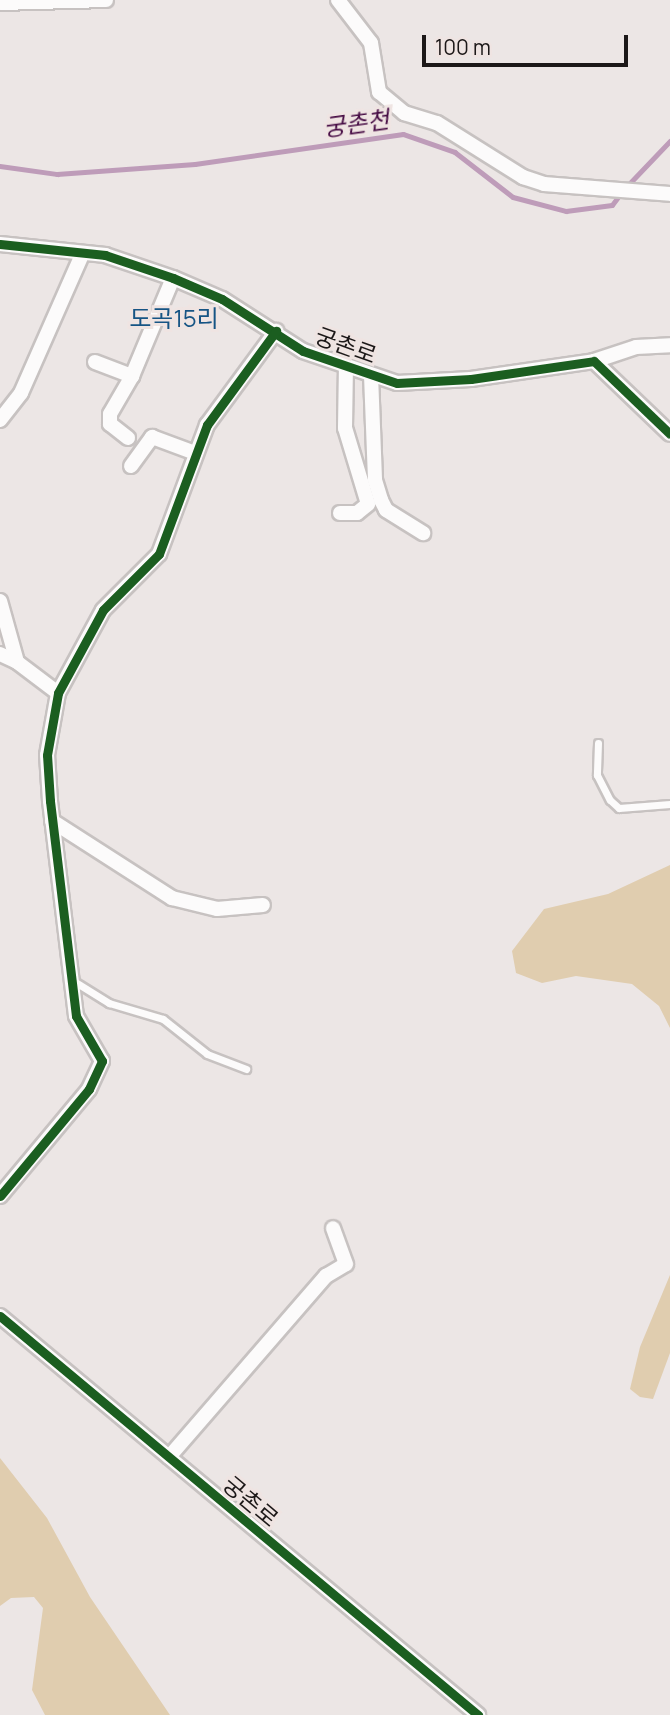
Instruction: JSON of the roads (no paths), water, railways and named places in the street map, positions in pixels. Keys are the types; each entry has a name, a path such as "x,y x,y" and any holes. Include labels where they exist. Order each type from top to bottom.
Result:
{"street":[{"path":"0,3 106,0"},
{"path":"338,0 371,43 379,92 391,104 452,131 523,177 544,184 613,187 664,195"},
{"name":"궁촌로","path":"0,244 82,255 105,255 173,278 222,299 276,331 303,351 397,383 471,379 594,361 636,347 670,345"},
{"path":"0,420 21,393 82,255"},
{"path":"128,438 110,424 110,414 132,376 173,278"},
{"path":"0,1196 99,1075 102,1061 76,1016 52,821 47,755 58,693 103,610 159,554 195,453 226,394 276,331"},
{"path":"594,361 670,434"},
{"path":"95,362 132,376"},
{"path":"340,513 357,513 368,504 345,428 346,367"},
{"path":"370,375 375,480 381,500 386,510 423,533"},
{"path":"131,466 152,437 195,453"},
{"path":"0,601 17,662"},
{"path":"0,654 17,662 58,693"},
{"path":"52,821 172,898 217,909 263,905"},
{"path":"169,1457 326,1276 346,1264 333,1228"},
{"name":"궁촌로","path":"0,1316 478,1715"}],"lane":[{"path":"597,743 597,775 610,800 619,808 670,804"},
{"path":"71,979 109,1003 163,1019 207,1054 246,1069"}],"waterway":[{"name":"궁촌천","path":"0,166 57,174 195,164 403,134 455,152 513,197 566,211 612,205 621,193"},
{"name":"궁촌천","path":"627,186 670,141"}],"district":[{"name":"도곡15리","path":"174,318"}]}
